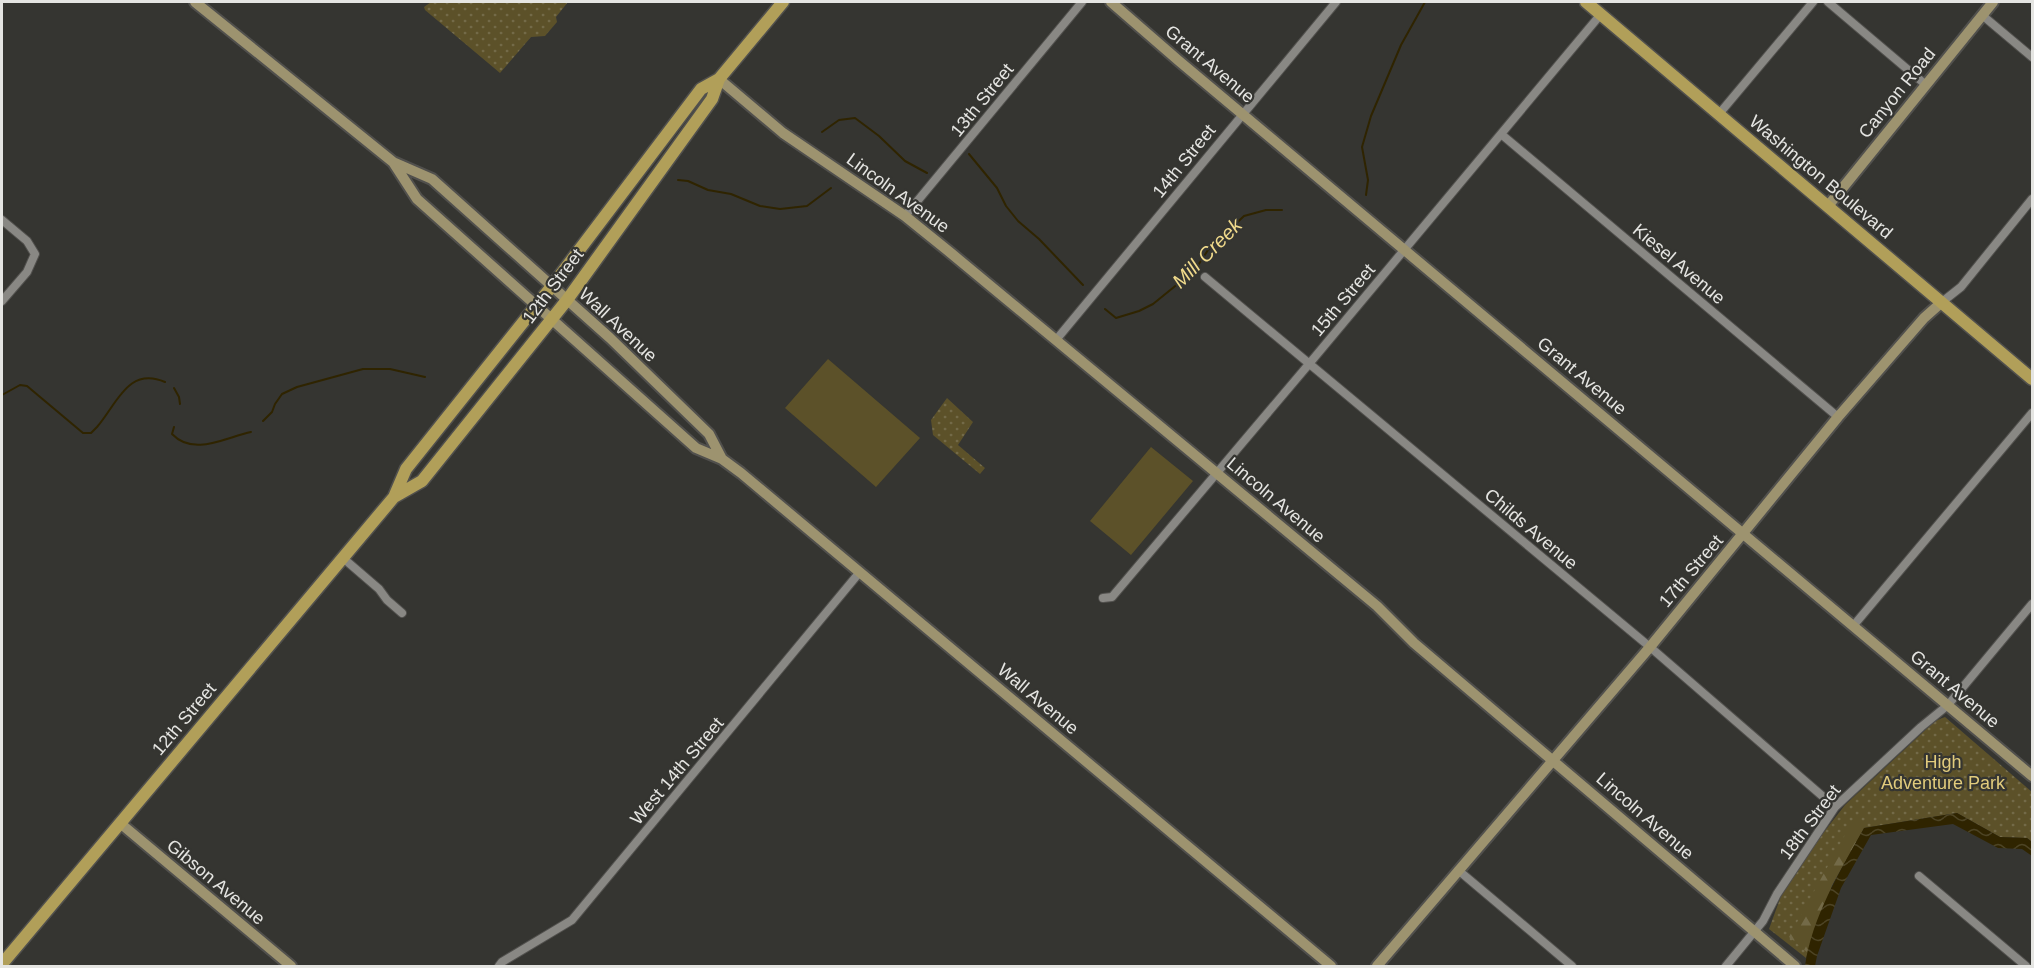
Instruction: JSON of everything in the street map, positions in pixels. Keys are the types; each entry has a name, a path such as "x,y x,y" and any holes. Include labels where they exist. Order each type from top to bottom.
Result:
{"main road":[{"name":"12th Street","path":"394,497 422,481 553,319 712,99 719,79 783,2"},
{"name":"Washington Boulevard","path":"1586,2 2032,379"},
{"name":"12th Street","path":"2,964 394,497 406,469 552,286 701,89 719,79"}],"street":[{"name":"Wall Avenue","path":"195,2 393,162 432,179 610,338 709,434 722,459"},
{"name":"13th Street","path":"905,216 1082,2"},
{"name":"Grant Avenue","path":"1111,2 2032,776"},
{"name":"14th Street","path":"1056,340 1336,2"},
{"path":"1719,114 1813,2"},
{"path":"1828,2 1926,85"},
{"name":"Canyon Road","path":"1828,206 1993,2"},
{"name":"15th Street","path":"1103,598 1112,597 1310,364 1404,248 1601,14"},
{"path":"1982,15 2032,57"},
{"name":"Lincoln Avenue","path":"719,79 783,133 905,216 1056,340 1377,606 1414,643 1792,964"},
{"name":"Kiesel Avenue","path":"1501,134 1838,417"},
{"name":"Wall Avenue","path":"393,162 417,199 696,448 722,459 1331,966"},
{"name":"17th Street","path":"1377,966 1650,647 1838,417 1924,318 1961,287 2032,199"},
{"path":"2,220 27,241 35,254 27,272 2,302"},
{"name":"Childs Avenue","path":"1205,277 1650,647 1835,807"},
{"path":"1854,625 2032,413"},
{"path":"343,558 379,589 402,614"},
{"name":"West 14th Street","path":"499,966 572,920 859,573"},
{"name":"18th Street","path":"1726,966 1763,921 1783,885 1835,807 1948,705 2032,604"},
{"name":"Gibson Avenue","path":"120,823 291,966"},
{"path":"1458,870 1572,966"},
{"path":"1919,876 2026,966"}],"green space":[{"path":"431,2 568,2 556,17 557,22 545,36 531,37 500,73 425,10 424,7"},
{"path":"828,359 920,438 876,487 785,408"},
{"path":"947,398 973,422 958,445 985,468 980,474 933,435 931,420"},
{"path":"1151,447 1193,481 1131,555 1090,521"},
{"name":"High Adventure Park","path":"1945,717 2032,792 2032,842 2027,838 2000,837 1957,813 1864,828 1832,885 1806,958 1769,929 1781,896 1820,837 1845,805 1935,721"},
{"path":"1857,821 1864,828 1832,885 1807,952 1789,937 1846,833"}],"water":[{"path":"1957,813 2000,837 2027,838 2032,842 2032,856 2022,849 1998,848 1953,824 1871,835 1841,888 1815,966 1805,966 1820,912 1864,828"}],"waterway":[{"name":"Mill Creek","path":"1366,195 1368,180 1362,147 1371,116 1401,45 1425,2"},
{"name":"Mill Creek","path":"822,132 839,120 855,118 879,136 905,161 927,173"},
{"name":"Mill Creek","path":"969,154 997,188 1006,206 1018,221 1039,239 1083,285"},
{"name":"Mill Creek","path":"678,180 688,181 708,190 731,194 760,206 780,209 807,206 831,188"},
{"name":"Mill Creek","path":"1105,309 1116,318 1153,304 1195,270 1208,250 1244,216 1266,210 1282,210"},
{"name":"Mill Creek","path":"263,421 272,412 282,394 297,387 363,369 390,369 425,377"},
{"name":"Mill Creek","path":"2,395 20,385 27,386 83,433 91,433 132,383 152,378 165,382"},
{"name":"Mill Creek","path":"174,388 180,404"},
{"name":"Mill Creek","path":"174,427 172,434 181,441 200,445 251,432"}]}
